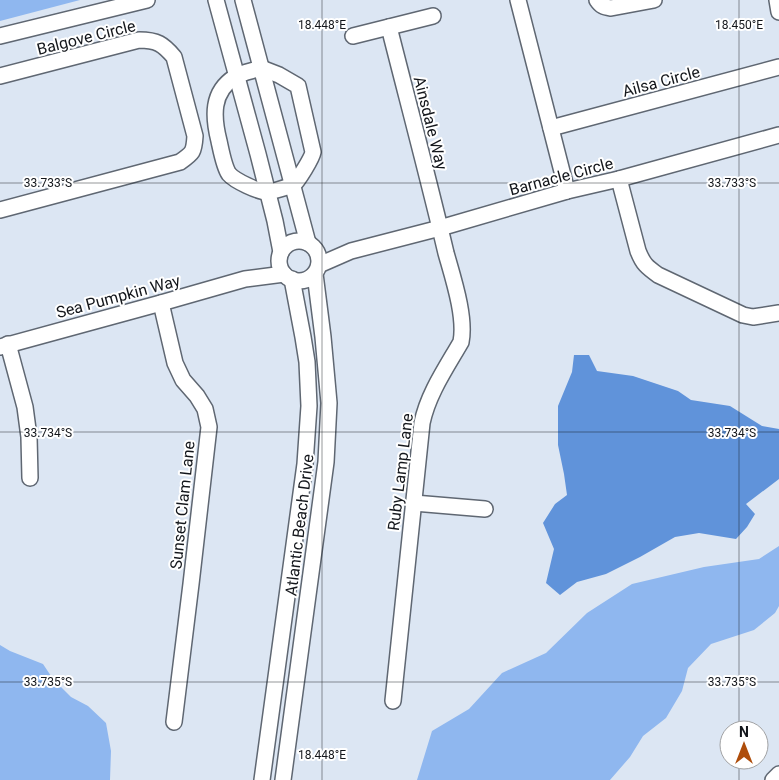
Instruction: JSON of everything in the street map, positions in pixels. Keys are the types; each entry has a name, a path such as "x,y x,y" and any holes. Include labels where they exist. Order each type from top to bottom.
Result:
{"street":[{"path":"0,36 147,0"},
{"path":"216,0 275,221 280,267 288,276 298,281 310,278 315,259 298,241 288,244 280,255"},
{"name":"Atlantic Beach Drive","path":"242,0 315,259 329,403 326,462 283,780"},
{"path":"518,0 567,191"},
{"path":"597,0 604,7 611,8 654,0"},
{"path":"777,0 779,12"},
{"path":"353,36 433,16"},
{"name":"Ainsdale Way","path":"389,27 440,228"},
{"name":"Balgove Circle","path":"0,76 139,40 158,42 174,57 195,136 195,145 191,154 180,162 0,210"},
{"name":"Ailsa Circle","path":"551,128 779,67"},
{"path":"261,68 295,84 299,90 313,152 310,160 293,185 267,192 246,185 230,174 222,155 215,120 215,109 223,88 236,76 261,68"},
{"path":"252,134 278,127"},
{"name":"Barnacle Circle","path":"315,259 440,228 567,191 619,179 779,135"},
{"path":"619,179 638,251 646,267 658,275 743,314 753,317 779,313"},
{"name":"Ruby Lamp Lane","path":"393,701 422,423 425,409 461,342 463,333 461,311 440,228"},
{"name":"Sea Pumpkin Way","path":"245,279 280,255"},
{"name":"Atlantic Beach Drive","path":"262,780 303,483 308,406 307,362 288,276"},
{"name":"Sea Pumpkin Way","path":"4,346 245,279 288,276"},
{"name":"Sunset Clam Lane","path":"161,303 175,364 183,380 205,409 209,427 174,722"},
{"path":"4,346 25,407 29,437 30,478"},
{"path":"303,483 323,485"},
{"path":"414,503 485,509"},
{"path":"276,683 295,686"},
{"path":"773,780 779,774"}],"shaded area":[{"path":"0,0 80,0 0,21"},
{"path":"574,355 589,355 597,371 633,376 678,391 691,400 730,406 762,426 779,429 779,479 746,504 755,514 736,539 699,533 675,537 606,574 577,582 560,595 546,583 554,549 543,523 555,504 567,495 558,445 558,406 572,372"},
{"path":"779,546 779,606 775,613 754,630 711,644 688,668 682,691 666,718 643,736 630,757 610,780 417,780 432,731 469,709 502,673 546,653 587,613 632,584 704,567 759,559"},
{"path":"0,645 43,664 53,679 71,697 88,706 106,723 111,751 110,780 0,780"}]}
